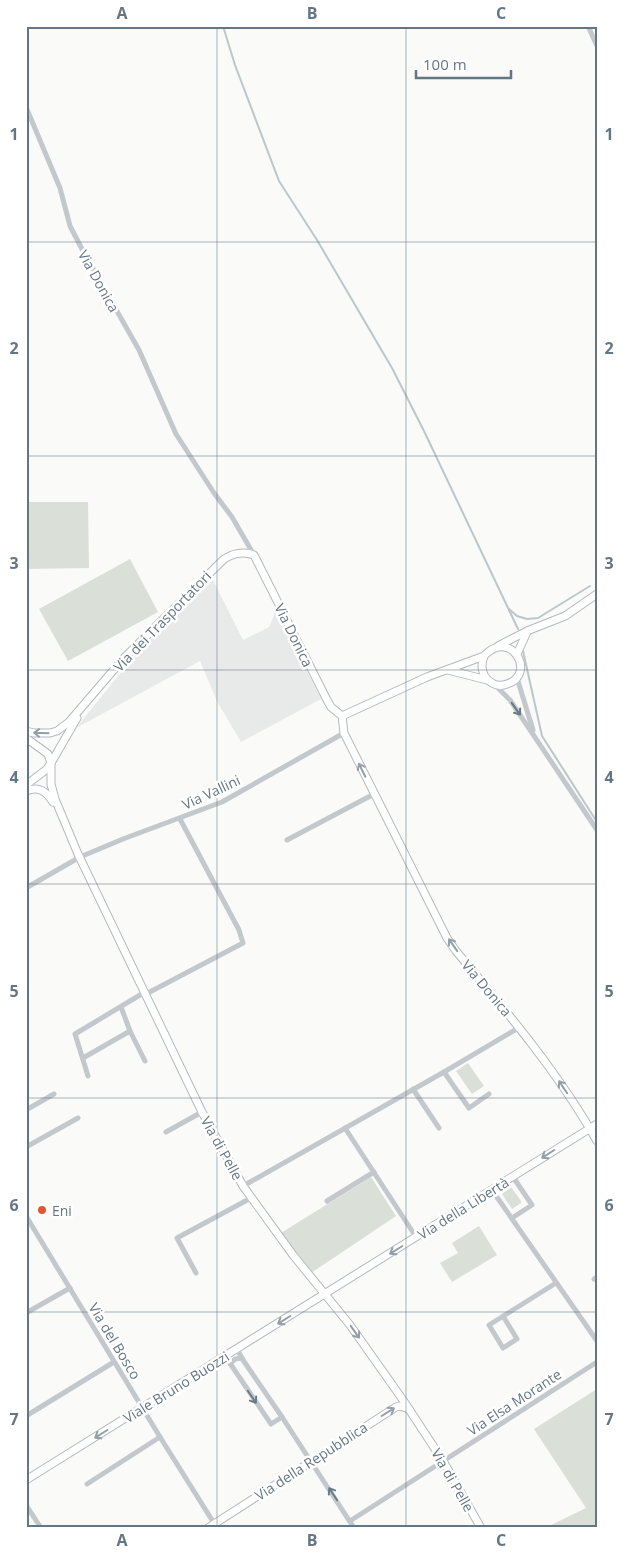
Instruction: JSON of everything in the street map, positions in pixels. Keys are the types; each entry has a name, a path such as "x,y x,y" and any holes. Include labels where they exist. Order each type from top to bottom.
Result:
{"street":[{"path":"588,26 597,46"},
{"name":"Via Donica","path":"26,107 60,188 70,226 138,350 176,434 232,517 254,555 327,700 331,707 342,716 344,733 447,938 520,1027 569,1096 597,1141"},
{"name":"Via dei Trasportatori","path":"26,731 44,734 57,731 70,722 123,659 224,559 241,552 254,555"},
{"path":"342,716 427,677 484,656 489,651 527,631 566,616 597,594"},
{"path":"517,654 527,631"},
{"path":"495,648 506,647 512,650 517,654 521,664 517,678 505,685 495,685"},
{"path":"484,656 482,667 483,674 487,680"},
{"path":"448,670 487,680 510,700 597,830"},
{"path":"517,678 535,736"},
{"name":"Via dei Trasportatori","path":"52,764 82,709"},
{"name":"Via Vallini","path":"26,888 80,857 222,802 344,733"},
{"path":"26,738 46,751 52,764 26,784"},
{"name":"Via di Pelle","path":"52,764 52,784 60,813 104,910 202,1112 251,1198 293,1255 350,1325 410,1411 444,1461 481,1528"},
{"path":"26,791 35,788 45,792 60,813"},
{"path":"287,840 374,794"},
{"path":"88,1076 75,1034 145,993 243,943 239,930 180,818"},
{"path":"121,1007 144,1061"},
{"path":"244,1186 520,1027"},
{"path":"83,1058 130,1031"},
{"path":"444,1072 469,1108 488,1094"},
{"path":"414,1089 439,1128"},
{"path":"26,1110 54,1094"},
{"path":"166,1132 202,1112"},
{"path":"26,1147 78,1118"},
{"name":"Via della Libertà","path":"325,1294 597,1124"},
{"path":"345,1128 416,1237"},
{"path":"327,1201 374,1172"},
{"path":"512,1218 532,1205 513,1177"},
{"path":"492,1190 597,1342"},
{"path":"196,1273 177,1238 251,1198"},
{"name":"Via del Bosco","path":"26,1216 213,1526"},
{"path":"503,1316 517,1339 503,1348 488,1326 503,1316 556,1283"},
{"path":"332,1302 333,1292 336,1287"},
{"path":"26,1313 70,1288"},
{"name":"Viale Bruno Buozzi","path":"26,1480 325,1294"},
{"path":"237,1349 353,1527"},
{"path":"225,1356 271,1424 282,1417"},
{"path":"230,1364 235,1359 242,1358"},
{"path":"26,1416 114,1362"},
{"name":"Via Elsa Morante","path":"350,1521 597,1362"},
{"name":"Via della Repubblica","path":"213,1526 311,1460 396,1407 400,1406 410,1411"},
{"path":"87,1484 160,1437"},
{"path":"26,1505 41,1528"}],"shaded area":[{"path":"26,502 88,502 89,568 26,569"},
{"path":"130,559 158,612 68,661 39,609"},
{"path":"213,580 243,640 269,627 276,611 321,699 241,742 217,701 200,661 76,728 135,655"},
{"path":"468,1063 484,1086 472,1094 456,1071"},
{"path":"371,1177 396,1216 311,1273 281,1233"},
{"path":"511,1187 521,1201 512,1209 502,1194"},
{"path":"479,1226 497,1255 452,1282 440,1263 458,1253 452,1243"},
{"path":"597,1389 597,1528 545,1528 586,1508 534,1429"}],"waterway":[{"path":"223,26 235,65 279,181 317,240 392,368 518,629"},
{"path":"509,609 517,616 527,619 538,618 590,586"},
{"path":"523,651 542,736 597,822"}],"place":[{"name":"Eni","path":"42,1210"}]}
